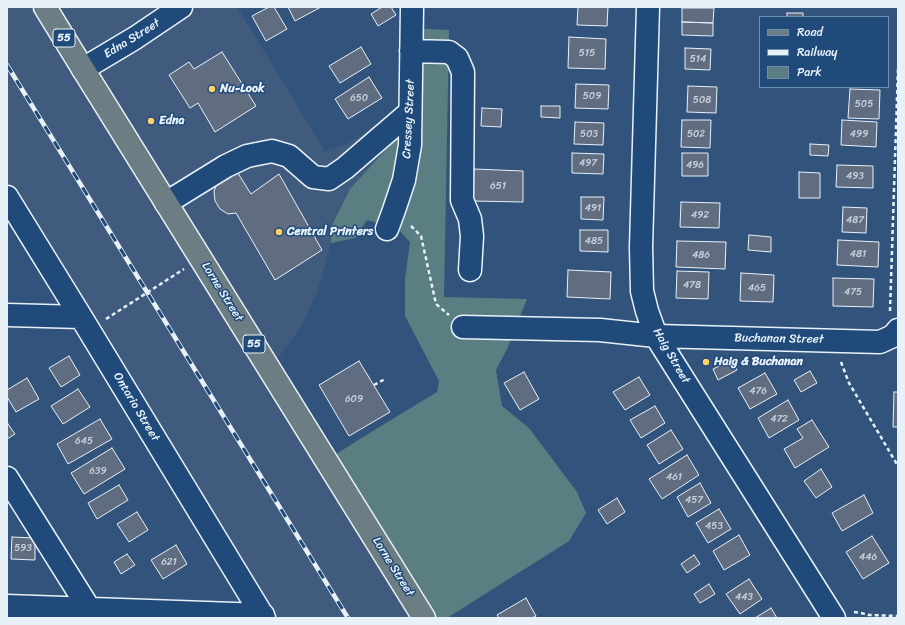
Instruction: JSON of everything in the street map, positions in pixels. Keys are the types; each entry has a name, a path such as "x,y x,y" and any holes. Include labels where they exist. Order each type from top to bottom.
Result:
{"main road":[{"name":"Lorne Street","path":"45,7 424,618"}],"street":[{"name":"Edna Street","path":"83,69 135,38 180,7"},
{"name":"Cressey Street","path":"390,220 404,180 410,145 412,7"},
{"name":"Haig Street","path":"648,7 641,247 642,291 647,311 656,336 844,615"},
{"path":"411,51 449,52 457,58 463,72 462,200 470,219 472,236 470,270"},
{"path":"166,203 226,166 247,156 272,151 288,156 313,177 329,179 410,112"},
{"name":"Ontario Street","path":"7,197 264,617"},
{"path":"7,315 85,323"},
{"name":"Buchanan Street","path":"464,327 600,330 656,336 880,342 893,336 894,324"},
{"path":"7,478 92,614"},
{"path":"7,606 92,614 264,617"}],"path":[{"path":"894,324 898,68"},
{"path":"390,220 421,236 436,304 464,327"},
{"path":"85,323 184,269"},
{"path":"833,340 849,383 898,466"},
{"path":"374,385 385,379"},
{"path":"844,615 861,613 869,615 898,616"}],"shaded area":[{"path":"7,7 237,7 325,151 350,143 410,100 409,124 350,189 331,227 331,243 317,293 299,330 274,363 426,618 264,618 7,197"}],"green space":[{"path":"411,28 449,30 444,297 527,299 507,349 496,370 502,406 529,428 577,492 586,513 569,541 447,618 426,618 327,460 437,392 439,381 405,316 405,279 410,242 398,229 367,220 355,238 331,243 331,227 350,189 409,124"}],"building":[{"path":"269,7 274,7 287,29 266,41 252,16"},
{"path":"288,7 321,7 295,21"},
{"path":"382,7 391,7 396,15 378,26 371,14"},
{"path":"578,7 608,7 607,26 577,25"},
{"path":"682,8 714,8 713,23 682,22"},
{"path":"787,13 803,13 803,16 787,16"},
{"path":"682,22 713,23 713,36 682,35"},
{"path":"569,37 606,39 605,69 568,68"},
{"path":"361,47 371,64 340,83 329,66"},
{"path":"685,48 711,49 710,70 685,69"},
{"name":"Nu-Look","path":"222,52 256,106 215,132 198,103 190,108 169,75 189,62 194,69"},
{"path":"369,77 382,98 348,119 335,99"},
{"path":"576,84 609,85 608,109 575,108"},
{"path":"688,86 717,87 716,113 687,112"},
{"path":"850,89 880,90 879,119 848,118"},
{"path":"541,106 560,106 560,118 541,117"},
{"path":"482,108 502,109 501,127 481,126"},
{"path":"682,120 711,120 710,148 681,147"},
{"path":"842,120 877,122 876,147 841,145"},
{"path":"575,122 604,123 603,145 574,144"},
{"path":"810,144 829,145 828,156 810,155"},
{"path":"572,153 604,154 603,174 572,173"},
{"path":"682,153 708,153 708,176 682,176"},
{"path":"837,165 873,166 873,188 836,187"},
{"path":"474,169 523,171 523,202 473,201"},
{"name":"Central Printers","path":"236,170 251,194 279,174 322,250 275,280 236,213 228,214 220,209 215,201 214,191 219,179"},
{"path":"799,172 820,173 820,198 799,198"},
{"path":"581,197 604,197 603,220 581,219"},
{"path":"681,202 720,203 719,228 680,227"},
{"path":"843,207 867,208 866,233 842,232"},
{"path":"580,230 608,230 608,252 580,251"},
{"path":"749,235 771,237 771,252 748,250"},
{"path":"838,240 879,242 878,267 837,265"},
{"path":"677,241 726,242 725,269 676,267"},
{"path":"568,270 611,272 610,299 567,297"},
{"path":"677,271 709,272 708,299 676,298"},
{"path":"741,273 774,275 773,302 740,301"},
{"path":"833,278 874,279 873,307 833,306"},
{"path":"69,356 80,375 61,387 49,368"},
{"path":"732,360 737,370 718,380 713,369"},
{"path":"359,361 390,412 349,436 319,385"},
{"path":"810,371 817,383 801,392 794,380"},
{"path":"524,372 539,399 520,410 504,383"},
{"path":"765,373 777,394 750,409 738,388"},
{"path":"639,377 650,395 625,410 613,392"},
{"path":"27,378 39,399 16,412 7,397 7,390"},
{"path":"78,389 90,407 63,424 51,406"},
{"path":"894,392 898,392 898,427 893,427"},
{"path":"788,400 799,420 769,438 758,418"},
{"path":"655,406 665,423 641,438 630,420"},
{"path":"100,419 112,439 68,464 57,444"},
{"path":"812,420 829,447 795,468 784,449 803,438 797,429"},
{"path":"8,424 15,434 7,439 7,425"},
{"path":"671,430 683,449 659,464 647,445"},
{"path":"112,448 125,469 84,494 71,473"},
{"path":"687,455 699,475 662,499 649,479"},
{"path":"821,469 832,487 816,498 804,481"},
{"path":"700,483 711,503 688,517 677,497"},
{"path":"119,485 128,500 97,519 88,503"},
{"path":"864,495 873,513 842,531 832,513"},
{"path":"617,498 625,512 607,524 598,510"},
{"path":"719,509 731,529 708,543 696,523"},
{"path":"137,512 148,530 129,542 117,524"},
{"path":"739,535 750,555 724,570 713,551"},
{"path":"872,536 889,563 863,579 846,552"},
{"path":"12,537 35,538 35,560 11,559"},
{"path":"176,545 187,564 163,579 151,560"},
{"path":"127,554 135,565 121,574 114,562"},
{"path":"694,555 700,564 687,573 681,564"},
{"path":"749,579 762,599 740,614 726,594"},
{"path":"709,584 715,594 700,603 694,594"},
{"path":"526,598 536,616 532,618 499,618 497,615"},
{"path":"771,608 777,618 755,618"}],"railway":[{"path":"7,65 348,618"}],"place":[{"name":"Nu-Look","path":"212,89"},
{"name":"Edna","path":"151,121"},
{"name":"Central Printers","path":"279,232"},
{"name":"Haig & Buchanan","path":"706,362"}]}
